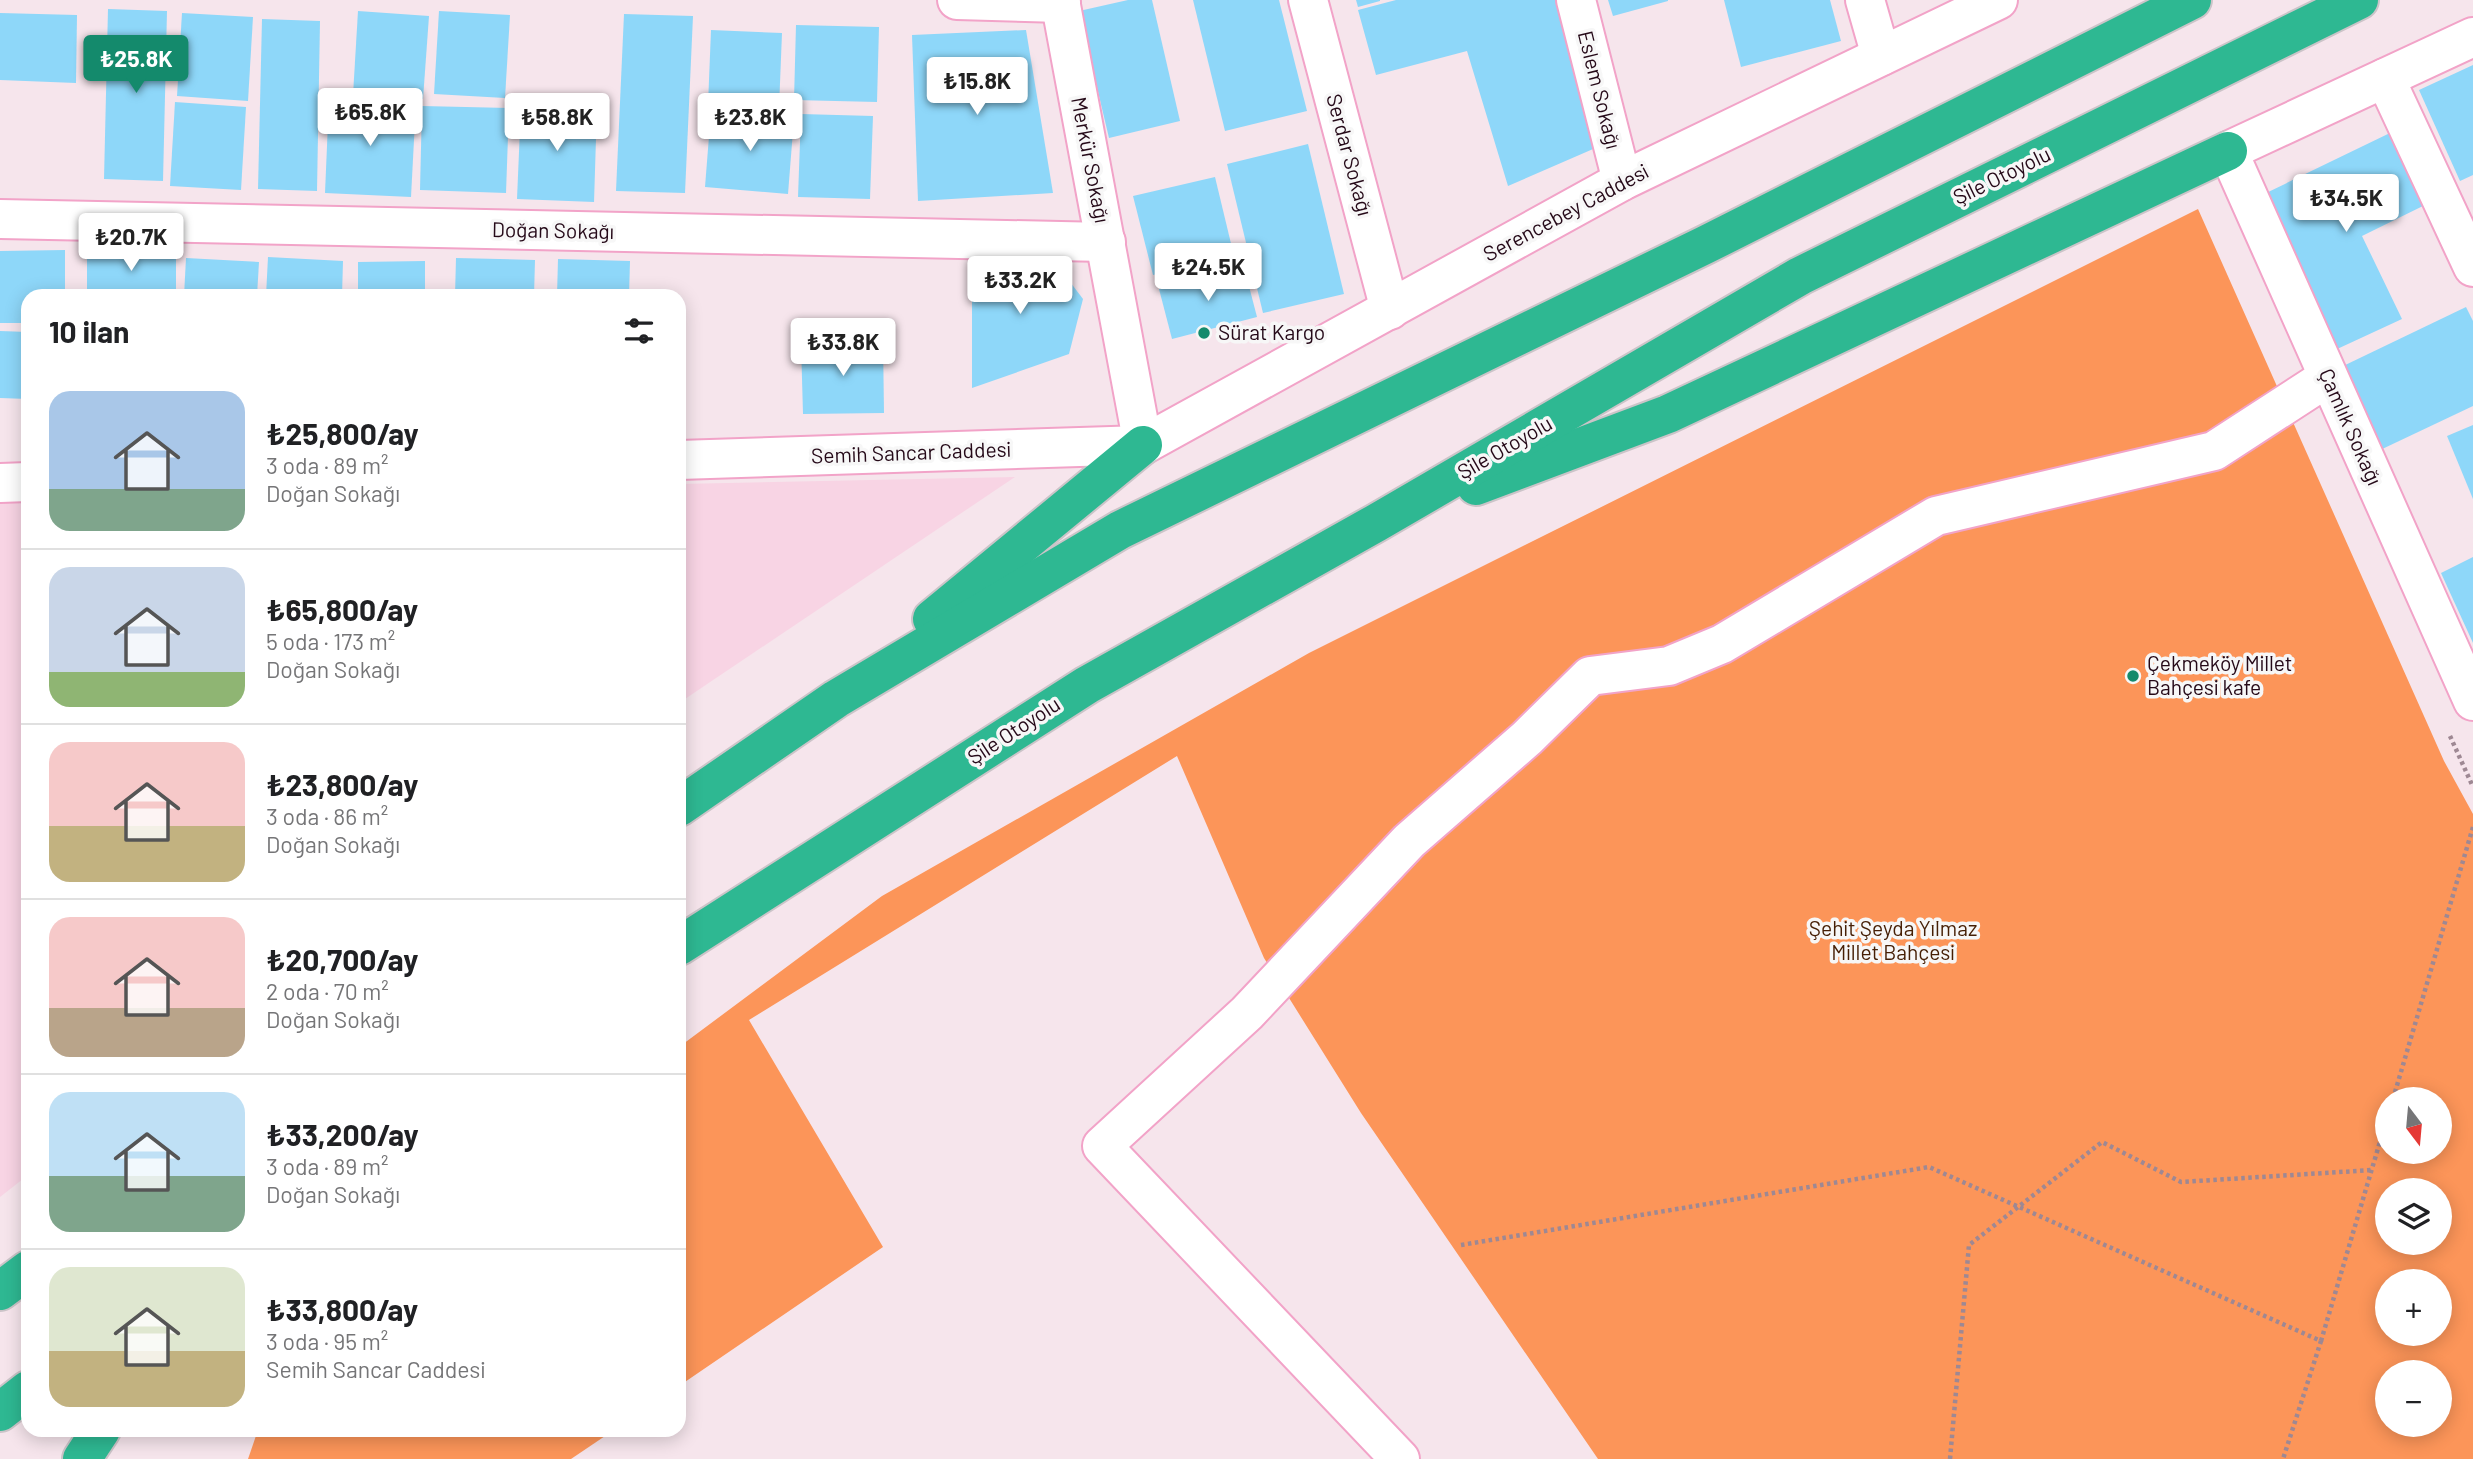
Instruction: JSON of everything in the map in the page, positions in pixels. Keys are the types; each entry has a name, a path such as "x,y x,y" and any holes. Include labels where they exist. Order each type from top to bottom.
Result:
{"highway":[{"path":"686,802 836,699 1119,530 1705,245 2192,0"},
{"name":"Şile Otoyolu","path":"686,942 1087,685 1376,523 1800,276 2359,0"},
{"path":"1376,523 1668,414 2228,151"},
{"path":"836,699 1143,445"},
{"path":"0,1291 21,1275"},
{"path":"0,1412 21,1396"},
{"path":"82,1459 97,1437"}],"street":[{"path":"957,0 1060,1"},
{"name":"Serdar Sokağı","path":"1308,0 1390,310"},
{"name":"Eslem Sokağı","path":"1576,0 1622,181"},
{"path":"1865,0 1881,56"},
{"name":"Serencebey Caddesi","path":"1143,445 1622,181 1998,0"},
{"name":"Merkür Sokağı","path":"1060,1 1143,445"},
{"path":"2228,151 2473,37"},
{"path":"2385,78 2473,267"},
{"name":"Çamlık Sokağı","path":"2228,151 2473,701"},
{"name":"Doğan Sokağı","path":"0,219 1105,242"},
{"path":"1400,1459 1102,1146 1247,1013 1409,841 1527,738 1590,676 1669,666 1722,644 1936,516 2214,451 2328,377"},
{"name":"Semih Sancar Caddesi","path":"686,460 1143,445"},
{"path":"0,483 21,482"}],"path":[{"path":"2397,1087 2473,827"},
{"path":"1950,1459 1969,1245 2102,1142 2181,1182 2372,1170"},
{"path":"2283,1459 2375,1160"},
{"path":"1461,1245 1929,1167 2321,1341"}],"shaded area":[{"path":"1015,477 686,698 686,484"},
{"path":"21,498 21,1180 0,1197 0,499"}],"green space":[{"name":"Şehit Şeyda Yılmaz Millet Bahçesi","path":"2198,209 2444,761 2473,814 2473,1459 1598,1459 1361,1113 1264,958 1177,756 749,1020 883,1247 686,1381 686,1042 882,896 1309,653"},
{"path":"256,1437 604,1437 571,1459 248,1459"}],"building":[{"path":"1128,0 1152,0 1180,121 1109,138 1079,11"},
{"path":"1193,0 1279,0 1307,111 1225,131"},
{"path":"1356,0 1380,0 1380,1 1358,7"},
{"path":"1396,0 1562,0 1600,146 1508,186 1467,51 1376,75 1358,10"},
{"path":"1608,0 1668,0 1668,1 1613,16"},
{"path":"1724,0 1830,0 1841,41 1741,67"},
{"path":"108,9 167,11 163,181 104,179"},
{"path":"358,11 429,16 423,99 353,95"},
{"path":"439,11 510,15 505,98 434,94"},
{"path":"0,13 77,15 76,83 0,80"},
{"path":"182,13 253,17 248,101 177,96"},
{"path":"624,14 693,16 685,193 616,191"},
{"path":"262,19 320,21 317,191 258,189"},
{"path":"796,25 879,27 877,102 794,100"},
{"path":"711,30 782,33 779,108 708,105"},
{"path":"1026,30 1053,193 918,201 912,35"},
{"path":"2473,65 2473,175 2460,181 2419,90"},
{"path":"329,99 416,102 411,197 325,193"},
{"path":"175,102 246,107 241,190 170,186"},
{"path":"521,105 597,107 594,202 517,199"},
{"path":"422,106 509,108 506,193 420,190"},
{"path":"711,111 794,118 788,194 705,187"},
{"path":"801,114 873,116 870,199 798,197"},
{"path":"2392,132 2427,204 2362,236 2402,319 2335,350 2262,195"},
{"path":"1308,144 1344,294 1263,313 1227,164"},
{"path":"1215,177 1234,256 1153,275 1133,196"},
{"path":"87,249 176,250 176,289 87,289"},
{"path":"65,250 65,289 21,289 21,323 0,323 0,251"},
{"path":"268,257 343,261 342,289 266,289"},
{"path":"186,258 259,262 257,289 184,289"},
{"path":"456,258 535,260 534,289 455,289"},
{"path":"972,258 1052,258 1083,299 1069,354 972,388"},
{"path":"558,259 630,261 629,289 557,289"},
{"path":"425,261 425,289 358,289 358,262"},
{"path":"1244,267 1257,317 1172,339 1159,289"},
{"path":"2466,307 2473,321 2473,406 2378,451 2339,368"},
{"path":"0,331 21,332 21,399 0,398"},
{"path":"883,341 884,413 803,414 801,343"},
{"path":"2473,425 2473,499 2447,436"},
{"path":"2473,557 2473,643 2441,573"}],"place":[{"name":"Sürat Kargo","path":"1204,333"},
{"name":"Çekmeköy Millet Bahçesi kafe","path":"2133,676"}]}
